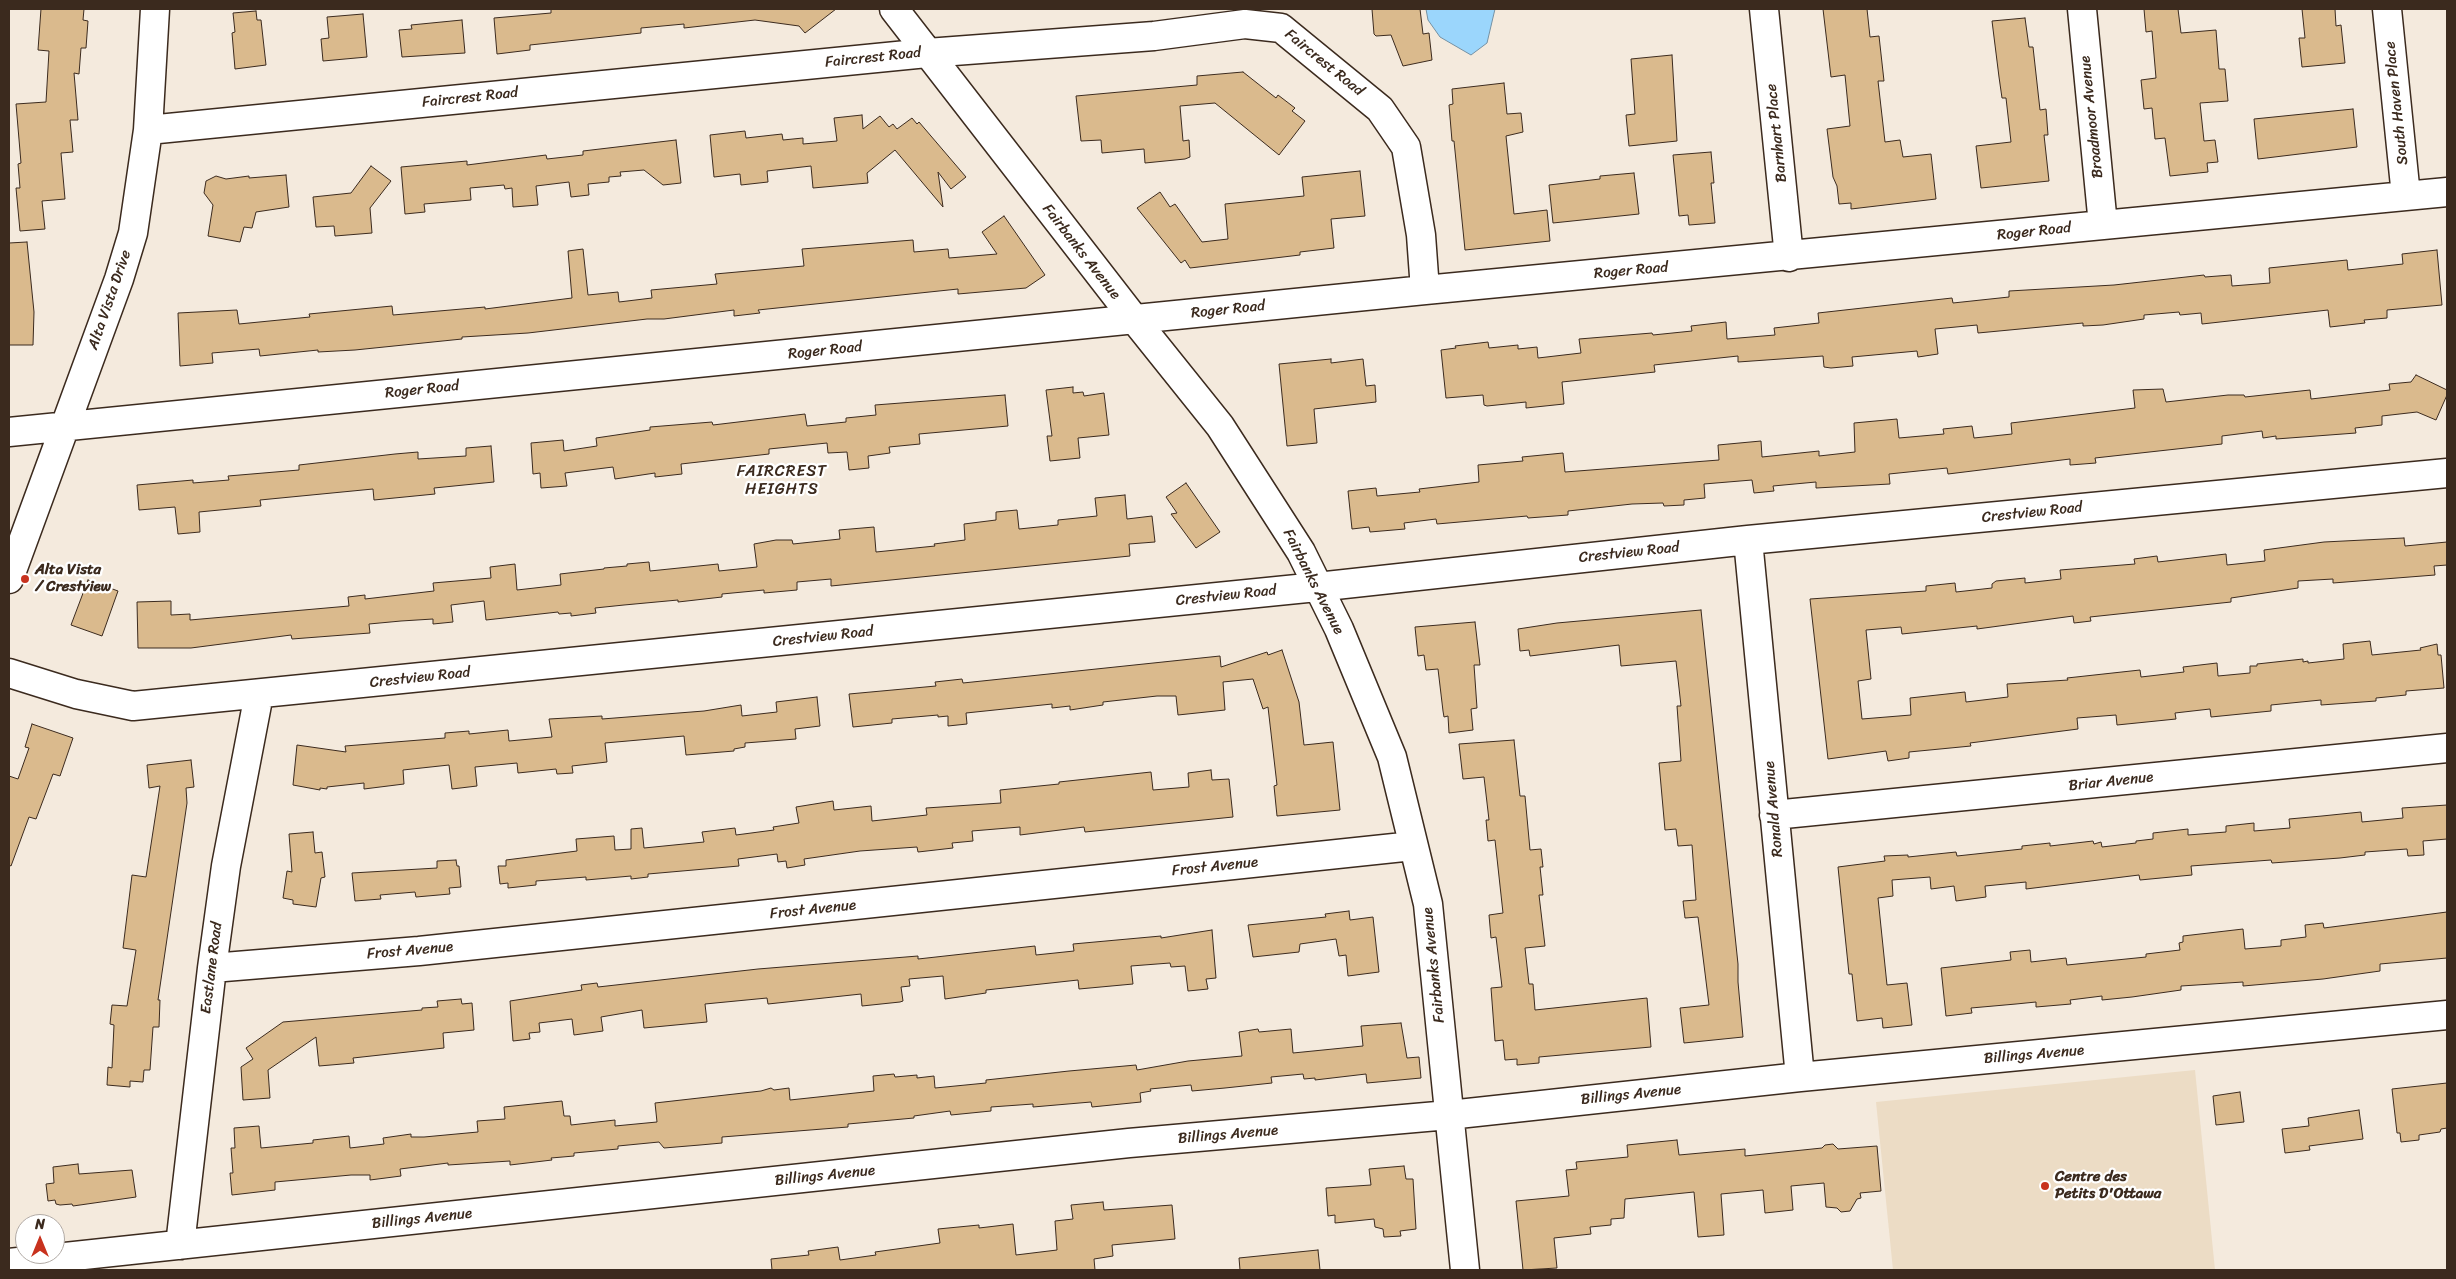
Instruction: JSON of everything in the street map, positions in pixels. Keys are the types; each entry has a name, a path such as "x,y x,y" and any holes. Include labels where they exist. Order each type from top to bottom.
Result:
{"street":[{"name":"Alta Vista Drive","path":"9,579 64,425 120,279 133,233 148,130 155,9"},
{"name":"Fairbanks Avenue","path":"894,9 1134,320 1220,426 1301,552 1339,629 1392,757 1428,904 1465,1270"},
{"name":"Barnhart Place","path":"1764,9 1790,257"},
{"name":"Broadmoor Avenue","path":"2082,9 2103,225"},
{"name":"South Haven Place","path":"2387,9 2406,196"},
{"name":"Faircrest Road","path":"148,130 927,53 1154,36 1246,24 1281,28 1380,109 1406,147 1421,235 1425,290"},
{"name":"Roger Road","path":"9,432 1425,290 1790,257 2447,192"},
{"name":"Crestview Road","path":"9,673 76,694 133,706 1317,587 1748,540 2447,473"},
{"name":"Ronald Avenue","path":"1748,540 1800,1077"},
{"name":"Eastlane Road","path":"180,1245 212,968 226,866 259,694"},
{"name":"Briar Avenue","path":"1774,815 2447,748"},
{"name":"Frost Avenue","path":"212,968 439,949 1413,846"},
{"name":"Billings Avenue","path":"9,1263 1129,1143 1449,1115 1800,1077 2447,1015"}],"shaded area":[{"name":"Centre des Petits D'Ottawa","path":"2195,1070 2215,1270 1893,1270 1876,1102"}],"water":[{"path":"1426,9 1495,9 1487,43 1471,55 1440,37 1428,20"}],"building":[{"path":"41,9 84,9 83,20 88,21 86,48 81,48 79,74 74,73 78,120 70,120 73,152 61,153 65,199 42,201 45,229 20,231 16,188 20,188 18,164 21,163 16,104 46,102 49,51 38,50"},
{"path":"551,9 836,9 805,33 799,26 755,20 684,28 684,24 641,28 641,33 530,45 530,50 497,54 494,18 551,13"},
{"path":"1372,9 1420,9 1423,34 1429,33 1432,60 1403,66 1391,35 1376,36 1374,34"},
{"path":"1823,9 1867,9 1870,37 1879,36 1884,81 1878,81 1885,142 1900,140 1903,157 1931,154 1936,199 1851,209 1851,203 1839,204 1837,186 1833,177 1827,129 1850,126 1845,75 1831,77"},
{"path":"2144,9 2178,9 2181,33 2216,30 2219,69 2225,69 2228,101 2200,103 2204,141 2215,140 2218,162 2207,163 2208,172 2170,176 2165,138 2155,139 2152,108 2144,109 2141,80 2156,78 2152,31 2146,32"},
{"path":"2302,9 2335,9 2336,26 2341,25 2345,63 2302,67 2299,38 2305,38"},
{"path":"256,11 257,20 261,20 266,65 235,69 232,33 235,32 233,13"},
{"path":"363,14 367,57 323,61 321,39 329,38 327,17"},
{"path":"2025,18 2029,47 2033,47 2040,110 2046,109 2048,135 2044,135 2049,181 1981,188 1976,146 2011,142 2006,98 2002,98 1992,21"},
{"path":"462,20 465,53 402,57 399,30 412,29 411,25"},
{"path":"1672,55 1677,141 1629,146 1626,115 1635,114 1631,59"},
{"path":"1243,72 1276,98 1278,95 1295,108 1292,111 1305,121 1279,155 1215,103 1180,106 1183,141 1189,140 1190,157 1185,159 1145,163 1144,149 1102,153 1101,140 1081,141 1076,96 1197,85 1197,76"},
{"path":"1504,83 1507,114 1521,113 1523,132 1506,136 1514,214 1547,210 1550,241 1465,250 1449,105 1453,104 1452,89"},
{"path":"2353,109 2357,147 2258,159 2254,119"},
{"path":"862,115 863,129 880,116 889,127 893,124 897,129 912,118 917,124 919,122 966,177 951,189 938,172 943,207 895,150 867,173 868,183 813,188 811,166 767,171 768,182 741,185 740,174 714,177 710,135 745,131 746,138 782,134 783,140 803,138 803,144 837,141 834,118"},
{"path":"676,140 681,183 663,185 644,170 620,172 621,176 609,177 609,182 588,184 589,195 571,197 569,182 536,186 538,205 513,207 512,188 505,189 504,185 470,188 471,200 424,204 425,212 405,214 401,167 467,161 467,165 546,155 547,159 583,155 583,151"},
{"path":"1711,152 1714,183 1711,183 1715,223 1689,225 1688,215 1679,216 1673,155"},
{"path":"371,166 391,181 370,208 372,233 335,236 334,226 316,227 313,197 351,193"},
{"path":"1360,171 1365,216 1331,219 1334,248 1300,252 1300,255 1190,268 1185,260 1181,263 1137,208 1160,192 1170,207 1175,204 1202,242 1228,239 1225,204 1304,196 1302,177"},
{"path":"1634,173 1639,214 1553,223 1549,185 1600,179 1600,176"},
{"path":"286,175 289,207 256,212 252,228 244,227 240,242 208,236 213,205 204,193 206,181 216,176 226,179"},
{"path":"1004,216 1045,275 1026,288 958,294 958,289 758,310 760,313 734,316 734,310 528,333 462,337 462,339 355,350 318,352 318,350 260,356 259,349 212,353 213,363 180,366 178,313 237,310 239,324 310,317 309,314 392,306 393,315 485,307 485,309 572,298 568,251 583,249 588,295 618,292 619,302 652,298 651,290 717,284 715,274 804,266 802,249 913,240 914,252 948,249 949,258 997,254 982,232"},
{"path":"27,242 34,312 33,345 9,345 9,243"},
{"path":"2437,250 2442,305 2387,310 2387,318 2364,320 2365,323 2330,327 2328,310 2202,324 2201,313 2180,315 2179,312 2144,315 2144,319 2103,325 2083,326 2083,323 1978,333 1977,325 1935,329 1938,354 1918,357 1917,351 1852,357 1853,366 1824,367 1823,356 1738,362 1738,356 1654,365 1655,372 1562,382 1564,404 1526,408 1526,402 1487,406 1484,405 1483,395 1446,398 1441,350 1456,348 1455,346 1488,342 1489,348 1518,345 1518,349 1537,347 1538,358 1581,353 1579,339 1692,331 1691,326 1726,322 1727,339 1775,335 1774,328 1819,323 1818,313 1952,298 1953,303 2009,297 2009,291 2114,285 2204,275 2205,277 2231,275 2232,286 2270,283 2269,268 2347,260 2348,270 2403,264 2402,254"},
{"path":"1331,359 1331,363 1363,359 1366,386 1375,385 1376,402 1314,409 1317,443 1287,446 1279,364"},
{"path":"2416,375 2447,390 2447,395 2436,420 2417,412 2382,416 2382,425 2355,428 2356,433 2276,439 2276,436 2263,438 2262,431 2222,436 2222,444 2095,458 2096,463 2070,465 2070,459 1948,474 1947,468 1889,474 1890,484 1816,488 1816,482 1773,486 1774,491 1754,493 1752,480 1704,484 1705,498 1684,500 1684,505 1664,506 1663,503 1632,504 1568,511 1568,515 1528,518 1527,516 1437,524 1436,519 1404,523 1405,529 1370,532 1369,527 1352,529 1348,491 1376,488 1377,496 1420,492 1419,489 1479,482 1478,465 1523,461 1522,457 1563,453 1565,472 1719,460 1718,445 1761,441 1762,457 1819,451 1819,456 1855,452 1854,423 1897,419 1899,438 1944,434 1943,429 1972,426 1974,438 2012,434 2011,423 2135,408 2133,390 2163,389 2166,402 2228,395 2244,395 2245,397 2310,390 2311,399 2390,390 2389,384 2411,382"},
{"path":"1073,387 1073,393 1083,392 1084,396 1104,393 1109,435 1078,438 1080,458 1050,461 1047,436 1052,436 1046,390"},
{"path":"1005,395 1008,426 919,434 920,444 889,447 890,453 868,456 869,468 849,470 847,452 828,453 827,443 769,449 769,454 681,464 682,474 655,477 655,473 615,479 613,467 565,473 567,486 541,488 540,473 533,474 531,443 563,440 564,451 597,446 596,438 650,430 650,427 712,422 713,425 805,414 807,426 846,422 846,418 876,415 875,405"},
{"path":"491,446 494,482 434,488 435,494 374,500 373,489 260,500 261,506 199,512 200,532 178,534 175,507 139,510 137,485 193,480 193,483 229,480 228,476 299,470 299,465 395,454 418,452 418,459 466,456 466,448"},
{"path":"1186,483 1220,532 1196,548 1171,514 1177,513 1166,497"},
{"path":"1125,495 1127,519 1152,516 1155,542 1129,544 1130,556 831,586 831,579 797,582 797,590 764,593 764,590 722,594 722,597 678,602 678,600 595,608 596,613 571,616 571,613 559,614 558,612 486,620 484,601 451,605 453,622 433,624 433,619 401,621 369,624 370,633 292,639 291,635 191,648 138,648 137,602 171,601 171,615 190,614 190,620 349,606 348,597 365,595 365,599 434,591 433,583 491,578 490,567 515,564 517,590 561,585 560,574 627,566 627,564 649,562 650,571 718,564 719,571 757,567 754,544 776,540 792,540 793,544 840,539 839,530 874,527 876,552 935,546 934,544 965,540 964,524 996,520 996,512 1017,510 1019,529 1058,525 1058,520 1097,516 1095,498"},
{"path":"2404,538 2405,546 2447,542 2447,565 2434,566 2435,575 2333,583 2333,579 2298,581 2298,588 2231,598 2231,602 2090,617 2091,621 2074,623 2073,616 1977,629 1977,626 1902,634 1901,627 1866,630 1871,679 1858,681 1862,719 1911,715 1910,698 1965,692 1966,702 2008,697 2007,684 2068,680 2067,678 2140,670 2141,677 2184,672 2183,667 2217,663 2218,676 2250,673 2250,666 2257,666 2257,664 2303,659 2303,662 2308,661 2308,663 2344,659 2343,644 2370,641 2372,655 2421,650 2420,648 2437,644 2438,655 2441,655 2444,688 2406,691 2406,695 2376,698 2376,701 2321,705 2321,700 2271,705 2271,711 2211,717 2210,709 2175,713 2176,719 2117,725 2116,715 2077,718 2078,729 1970,743 1971,746 1909,752 1909,758 1888,761 1886,751 1828,759 1810,599 1926,591 1926,586 1955,583 1956,592 1992,588 1992,584 1996,581 2025,578 2025,583 2061,579 2060,570 2135,564 2134,559 2157,556 2158,562 2226,554 2227,565 2265,561 2264,550 2324,542"},
{"path":"88,580 118,591 102,636 71,625"},
{"path":"1701,610 1738,964 1743,1037 1684,1043 1680,1008 1709,1005 1698,917 1685,918 1683,901 1696,900 1692,845 1678,846 1676,829 1665,830 1659,763 1681,761 1677,706 1681,706 1676,661 1621,666 1619,645 1530,656 1529,650 1520,651 1518,629 1557,623"},
{"path":"1475,622 1480,665 1474,665 1477,708 1471,709 1473,730 1449,733 1448,716 1444,717 1438,669 1426,670 1424,655 1418,656 1415,627"},
{"path":"1282,650 1299,702 1304,745 1333,742 1340,810 1277,816 1274,786 1277,785 1268,707 1263,709 1253,679 1223,682 1225,710 1178,715 1176,696 1157,696 1103,702 1103,705 1070,710 1070,706 1052,708 1052,704 966,713 967,724 948,726 948,716 938,717 938,715 892,719 892,723 853,727 849,694 936,686 935,682 962,679 963,683 1220,656 1221,667 1267,652 1268,655"},
{"path":"817,697 820,726 795,729 796,739 745,743 745,747 734,749 734,751 686,755 684,736 605,743 607,762 572,766 573,773 557,774 556,769 518,773 517,763 475,767 477,786 452,789 449,765 403,770 404,784 364,789 364,783 327,787 327,789 320,788 320,790 293,785 297,745 346,752 345,746 445,738 445,733 469,731 469,734 508,730 509,741 552,737 549,719 602,716 602,719 704,711 741,705 742,716 777,712 776,702"},
{"path":"32,724 73,738 60,776 53,774 36,819 29,817 11,866 9,865 9,776 18,779 29,748 25,747"},
{"path":"1514,740 1520,796 1525,796 1530,850 1541,849 1543,867 1540,867 1543,895 1539,895 1545,946 1525,948 1529,984 1533,984 1535,1010 1647,998 1651,1047 1539,1057 1539,1063 1517,1065 1517,1059 1505,1060 1503,1040 1495,1041 1491,988 1502,987 1496,937 1491,938 1489,915 1503,913 1495,840 1488,841 1486,820 1489,820 1484,777 1463,779 1459,744"},
{"path":"191,760 194,787 186,788 187,803 158,1000 160,1000 159,1027 153,1027 150,1070 144,1070 143,1082 130,1081 130,1087 107,1085 108,1067 112,1068 114,1025 110,1024 112,1005 127,1006 136,950 123,948 132,875 146,877 160,786 149,788 147,765"},
{"path":"1211,770 1212,780 1229,779 1233,817 1085,832 1084,827 1020,835 1020,827 972,831 973,841 952,843 953,848 918,852 917,847 860,851 804,859 805,865 787,868 786,861 778,862 777,854 738,859 739,866 648,874 648,877 631,879 631,876 586,880 586,877 536,881 536,885 508,888 508,883 500,884 498,866 506,866 506,860 577,851 576,839 614,836 615,850 631,849 631,829 642,828 644,848 704,842 702,832 735,828 736,835 774,830 773,827 799,823 796,807 833,801 834,810 871,806 872,821 927,815 926,808 1001,803 1000,790 1151,772 1153,790 1189,787 1188,773"},
{"path":"2447,805 2447,839 2423,841 2424,855 2408,856 2407,849 2365,852 2365,855 2340,858 2272,863 2271,860 2191,866 2192,875 2140,880 2139,875 2026,889 2026,882 1985,886 1986,897 1956,901 1954,886 1931,889 1930,877 1892,880 1893,896 1878,898 1887,985 1907,983 1912,1025 1883,1028 1882,1018 1857,1021 1852,974 1849,974 1838,867 1885,861 1884,856 1908,855 1908,857 1956,852 1957,856 2022,849 2022,846 2050,843 2050,846 2093,841 2094,844 2101,842 2102,847 2153,839 2153,833 2188,829 2188,835 2226,832 2226,826 2254,823 2254,831 2290,828 2289,819 2361,812 2362,822 2403,818 2402,808"},
{"path":"313,832 315,853 322,852 325,877 321,878 316,907 293,904 293,900 283,898 287,871 292,872 289,834"},
{"path":"456,860 457,866 459,866 461,887 449,888 450,894 416,897 415,892 380,895 381,899 355,901 352,873 437,868 437,861"},
{"path":"1349,911 1350,920 1373,917 1379,972 1348,976 1346,955 1339,956 1336,939 1300,944 1299,952 1253,957 1248,925 1326,917 1325,914"},
{"path":"2447,912 2447,958 2380,964 2380,971 2323,979 2243,986 2243,982 2181,986 2181,990 2132,997 2102,1000 2102,996 2070,1000 2071,1004 2036,1007 2036,1002 1971,1008 1972,1013 1946,1016 1941,968 2011,960 2010,952 2030,950 2031,962 2066,958 2067,965 2146,957 2146,954 2180,950 2179,943 2183,942 2183,936 2243,929 2245,949 2281,946 2281,940 2306,937 2305,925 2323,923 2324,928"},
{"path":"1212,930 1216,978 1206,979 1208,989 1188,991 1185,966 1171,967 1170,963 1131,966 1133,984 1079,989 1078,980 986,990 986,993 945,999 943,976 909,979 910,986 901,987 903,1001 900,1002 862,1006 861,994 768,1004 767,998 705,1004 707,1022 644,1028 642,1010 601,1017 603,1031 574,1035 572,1019 539,1023 540,1032 529,1033 530,1039 513,1041 510,1001 582,990 581,985 597,983 598,987 758,969 918,956 918,959 1035,946 1036,955 1074,951 1073,944 1161,936 1161,938"},
{"path":"461,999 462,1004 472,1003 474,1030 443,1033 444,1048 353,1058 354,1063 319,1066 316,1037 268,1070 270,1098 243,1100 241,1067 253,1059 246,1048 283,1022 422,1010 422,1008 438,1007 437,1001"},
{"path":"1401,1023 1407,1058 1419,1057 1421,1078 1367,1083 1366,1074 1315,1080 1315,1078 1304,1079 1303,1074 1271,1077 1272,1083 1225,1088 1192,1091 1191,1085 1150,1089 1151,1091 1140,1093 1141,1102 1092,1107 1091,1102 1033,1107 1033,1104 991,1107 991,1111 951,1115 950,1111 914,1116 914,1118 848,1124 848,1127 722,1137 722,1143 664,1148 659,1142 618,1146 618,1149 574,1153 574,1156 510,1165 510,1161 448,1165 448,1163 400,1169 401,1176 370,1180 370,1175 351,1175 275,1182 275,1190 232,1195 230,1173 233,1173 231,1148 235,1148 234,1128 259,1126 261,1148 313,1143 313,1140 349,1136 350,1148 384,1144 383,1138 411,1134 411,1137 424,1137 478,1132 477,1121 505,1119 504,1107 562,1101 564,1116 570,1116 571,1125 615,1120 615,1126 657,1122 655,1103 761,1091 771,1088 774,1090 789,1088 790,1100 874,1091 873,1076 894,1074 895,1077 917,1075 917,1078 934,1076 935,1088 986,1083 986,1080 1136,1065 1137,1070 1188,1061 1242,1056 1239,1032 1258,1029 1259,1032 1291,1029 1293,1053 1363,1046 1361,1026"},
{"path":"2447,1083 2447,1128 2441,1129 2440,1132 2419,1135 2419,1140 2401,1142 2400,1133 2397,1133 2392,1089"},
{"path":"2240,1092 2244,1122 2216,1125 2213,1096"},
{"path":"2359,1110 2363,1139 2309,1146 2310,1150 2285,1153 2282,1129 2309,1126 2308,1118"},
{"path":"1677,1140 1679,1155 1745,1149 1745,1156 1822,1148 1825,1145 1833,1144 1838,1149 1877,1146 1881,1191 1860,1193 1861,1198 1857,1199 1850,1211 1841,1212 1837,1208 1826,1207 1824,1183 1791,1186 1793,1210 1765,1213 1763,1190 1721,1194 1724,1235 1698,1237 1694,1192 1625,1199 1624,1218 1611,1219 1611,1225 1590,1227 1591,1234 1554,1238 1557,1268 1523,1270 1516,1201 1569,1196 1566,1170 1577,1169 1576,1162 1628,1157 1627,1145"},
{"path":"78,1164 79,1174 132,1170 136,1197 73,1206 72,1204 56,1204 55,1200 48,1201 46,1184 54,1183 53,1167"},
{"path":"1404,1166 1406,1179 1413,1179 1416,1229 1400,1231 1401,1236 1384,1237 1383,1229 1375,1227 1374,1219 1335,1223 1335,1215 1328,1216 1326,1188 1371,1185 1369,1169"},
{"path":"1103,1202 1104,1210 1172,1205 1175,1239 1112,1245 1113,1256 1094,1259 1095,1270 772,1270 771,1259 809,1255 808,1251 838,1247 840,1260 876,1255 875,1252 940,1243 938,1229 979,1225 979,1228 1013,1224 1016,1255 1057,1250 1055,1221 1073,1219 1071,1205"},
{"path":"1318,1250 1320,1270 1240,1270 1239,1258"}],"place":[{"name":"Alta Vista / Crestview","path":"25,579"},
{"name":"Centre des Petits D'Ottawa","path":"2045,1186"}],"district":[{"name":"FAIRCREST HEIGHTS","path":"782,481"}]}
